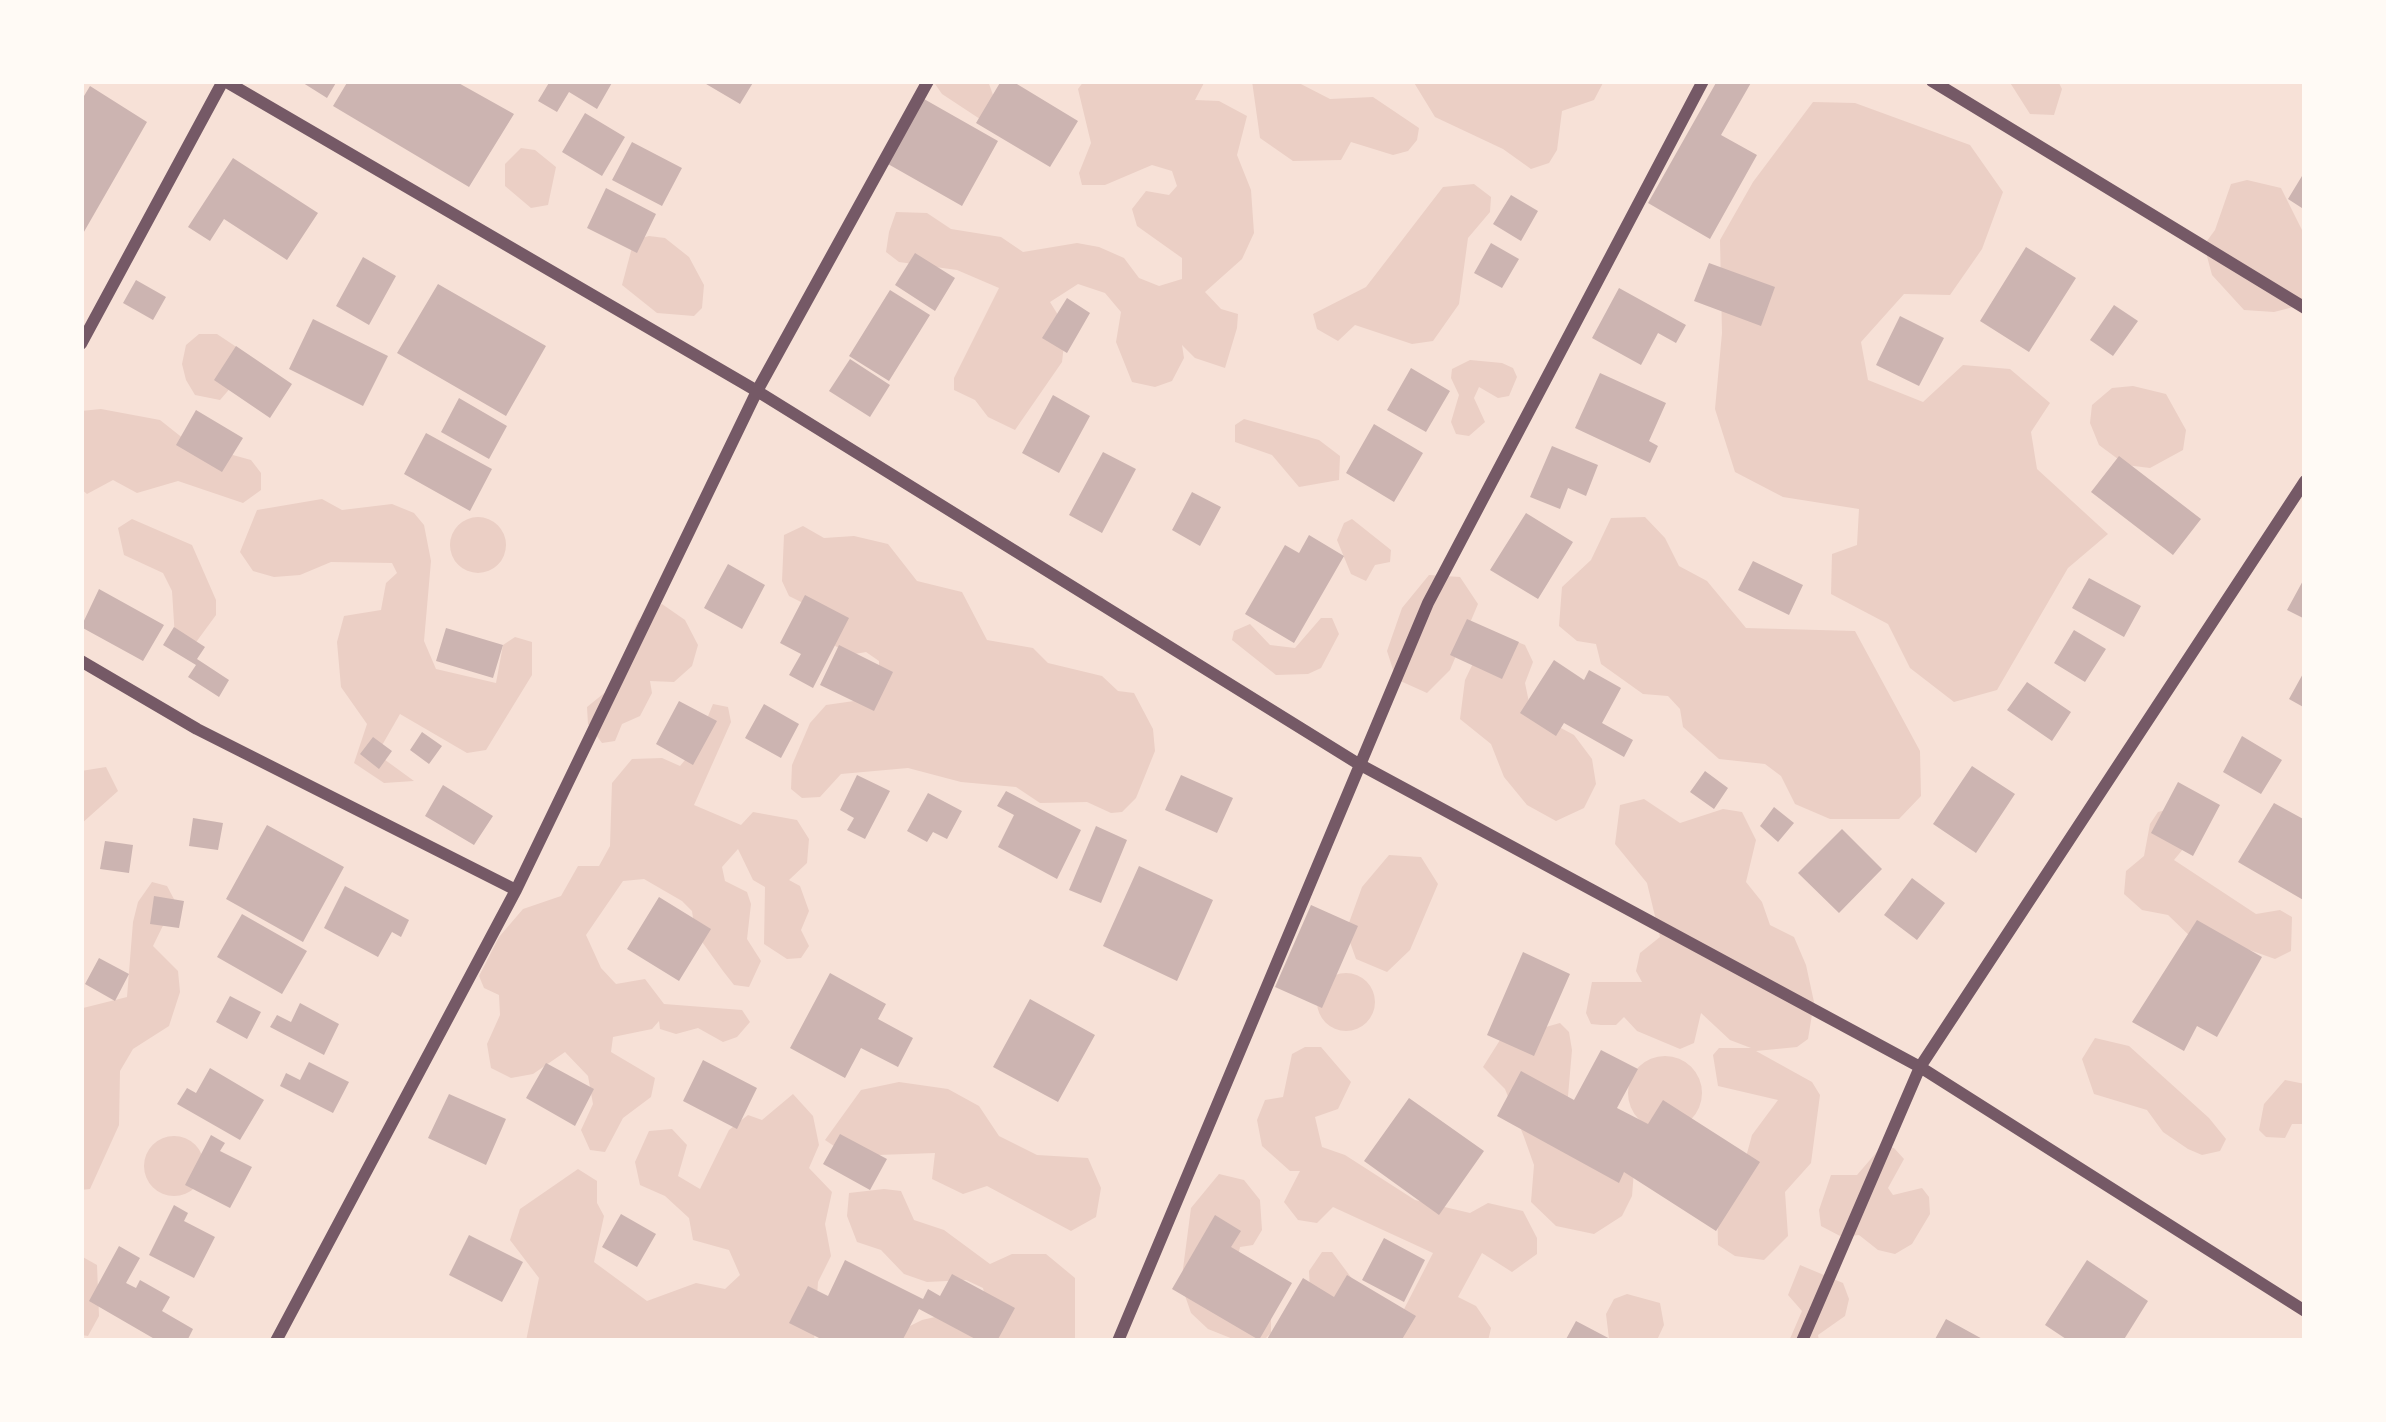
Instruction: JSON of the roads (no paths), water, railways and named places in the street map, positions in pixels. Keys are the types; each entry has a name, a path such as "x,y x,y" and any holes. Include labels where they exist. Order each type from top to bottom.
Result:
{"street":[{"path":"81,344 224,81 757,391 1357,763 1920,1067 2305,1311"},
{"path":"276,1341 516,890 757,391 928,81"},
{"path":"1118,1341 1428,603 1703,81"},
{"path":"1932,81 2305,308"},
{"path":"1802,1341 1920,1067 2305,481"},
{"path":"81,661 196,730 516,890"}]}
